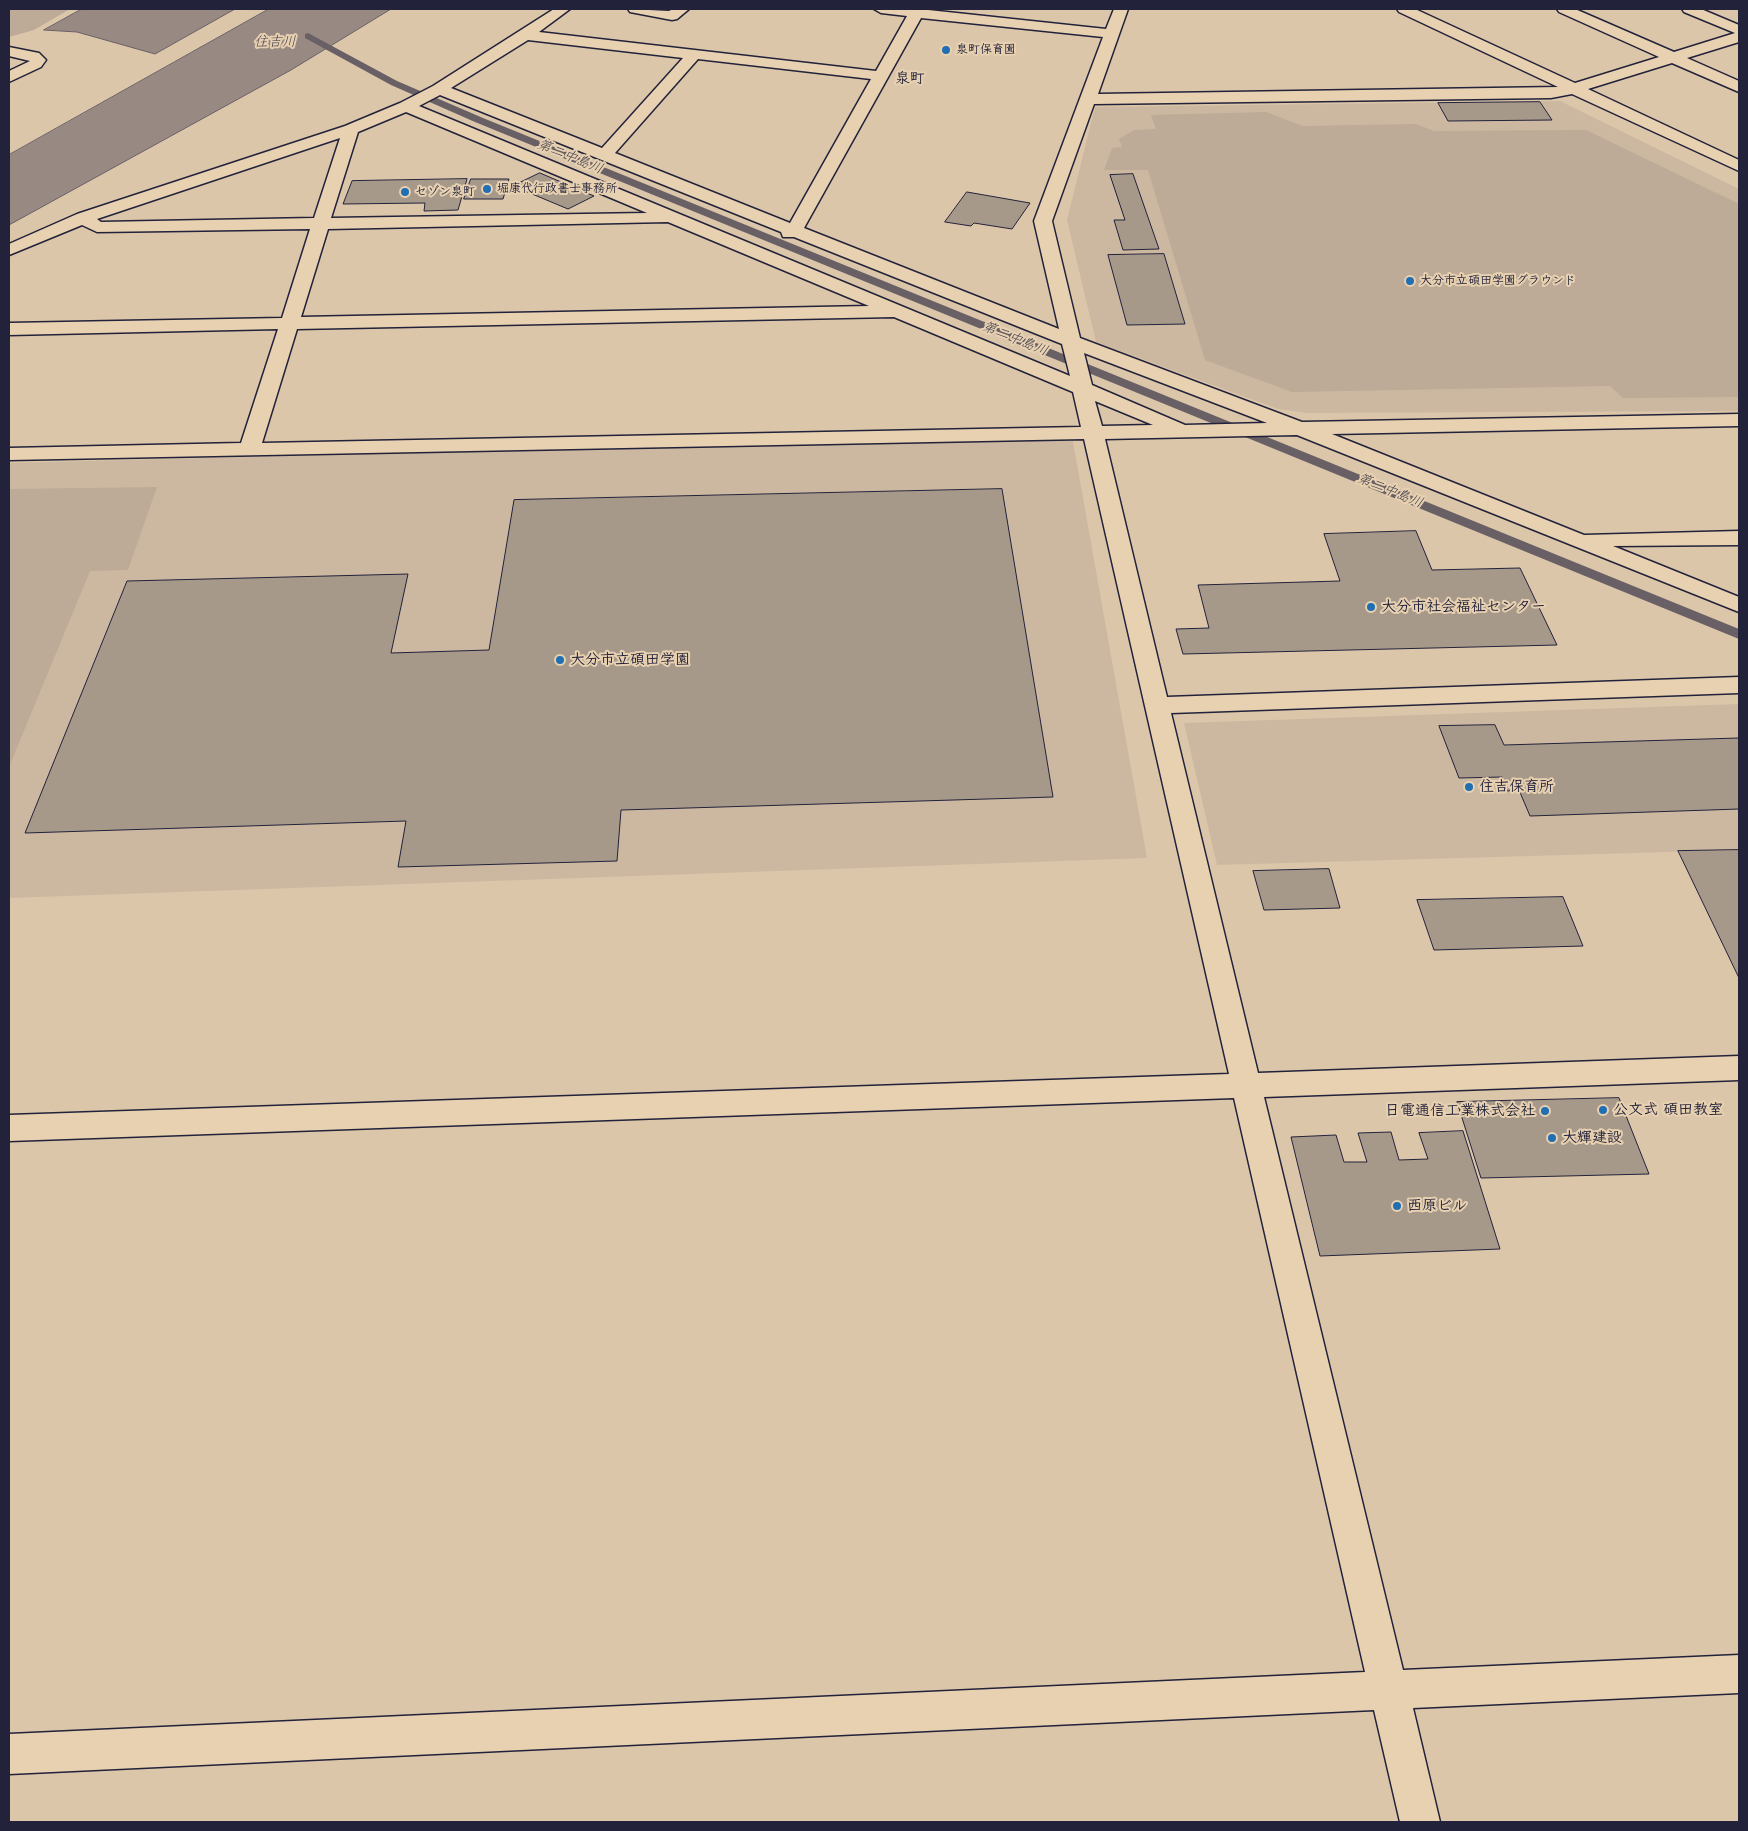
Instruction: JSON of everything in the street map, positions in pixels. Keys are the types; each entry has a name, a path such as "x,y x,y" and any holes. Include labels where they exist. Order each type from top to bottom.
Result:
{"street":[{"path":"9,250 83,218 351,129 406,106 439,89 525,36 563,9"},
{"path":"635,9 672,16 682,9"},
{"path":"881,9 1112,34"},
{"path":"1121,9 1043,221 1420,1822"},
{"path":"1404,9 1739,166"},
{"path":"1564,9 1739,87"},
{"path":"1689,9 1739,30"},
{"path":"792,231 916,12"},
{"path":"525,36 880,76"},
{"path":"1088,99 1551,93 1573,89 1739,37"},
{"path":"9,52 34,56 38,60 36,64 9,77"},
{"path":"606,154 694,55"},
{"path":"439,89 606,154 792,231 1076,363 1186,432"},
{"path":"406,106 897,311 1301,429 1739,605"},
{"path":"249,450 351,129"},
{"path":"83,218 97,227 673,218"},
{"path":"9,329 897,311"},
{"path":"9,454 1739,420"},
{"path":"1578,541 1739,538"},
{"path":"1157,705 1739,684"},
{"path":"9,1128 1739,1068"},
{"path":"9,1754 1739,1674"}],"shaded area":[{"path":"9,9 70,9 34,30 9,37"},
{"name":"大分市立碩田学園グラウンド","path":"1560,101 1739,189 1739,411 1308,413 1278,409 1096,342 1067,220 1095,107"},
{"name":"大分市立碩田学園グラウンド","path":"1266,112 1303,126 1416,124 1434,131 1586,130 1739,204 1739,397 1623,398 1610,386 1292,392 1205,360 1148,170 1104,170 1112,148 1122,147 1119,139 1134,130 1156,129 1151,115"},
{"name":"大分市立碩田学園","path":"1072,436 1147,858 9,898 9,463"},
{"path":"157,487 128,570 90,571 9,767 9,489"},
{"name":"住吉保育所","path":"1739,704 1739,850 1217,865 1184,723"}],"water":[{"path":"82,9 235,9 155,54 77,32 44,30"},
{"name":"住吉川","path":"269,9 391,9 291,70 9,225 9,155"}],"building":[{"path":"1540,102 1552,120 1448,121 1438,103"},
{"path":"540,173 594,196 568,209 513,186"},
{"path":"1133,174 1159,249 1123,250 1114,220 1125,220 1110,175"},
{"name":"セゾン泉町","path":"467,179 458,210 424,211 425,203 343,204 352,181"},
{"name":"堀康代行政書士事務所","path":"471,179 509,179 503,199 464,199"},
{"path":"967,192 1030,203 1012,229 974,223 971,226 945,222"},
{"path":"1164,254 1185,324 1127,325 1108,255"},
{"path":"1002,489 1053,797 621,810 617,861 398,867 406,821 25,833 127,581 408,574 391,653 489,650 514,500"},
{"name":"大分市社会福祉センター","path":"1416,531 1432,570 1520,568 1557,645 1183,654 1176,629 1209,628 1198,585 1340,581 1324,534"},
{"path":"1495,725 1504,745 1739,738 1739,809 1530,816 1519,790 1507,791 1502,777 1459,778 1439,726"},
{"path":"1739,850 1739,978 1678,851"},
{"path":"1329,869 1340,908 1264,910 1253,871"},
{"path":"1563,897 1583,946 1434,950 1417,900"},
{"name":"大輝建設","path":"1619,1098 1649,1174 1481,1178 1457,1102"},
{"name":"西原ビル","path":"1463,1131 1500,1249 1320,1256 1291,1137 1336,1135 1344,1162 1367,1162 1358,1133 1391,1132 1399,1160 1428,1159 1419,1133"}],"waterway":[{"name":"第二中島川","path":"308,36 394,83 479,120 1739,634"}],"place":[{"name":"泉町保育園","path":"946,50"},
{"name":"堀康代行政書士事務所","path":"487,189"},
{"name":"セゾン泉町","path":"405,192"},
{"name":"大分市立碩田学園グラウンド","path":"1410,281"},
{"name":"大分市社会福祉センター","path":"1371,607"},
{"name":"大分市立碩田学園","path":"560,660"},
{"name":"住吉保育所","path":"1469,787"},
{"name":"公文式 碩田教室","path":"1603,1110"},
{"name":"日電通信工業株式会社","path":"1545,1111"},
{"name":"大輝建設","path":"1552,1138"},
{"name":"西原ビル","path":"1397,1206"}],"district":[{"name":"泉町","path":"910,79"}]}
